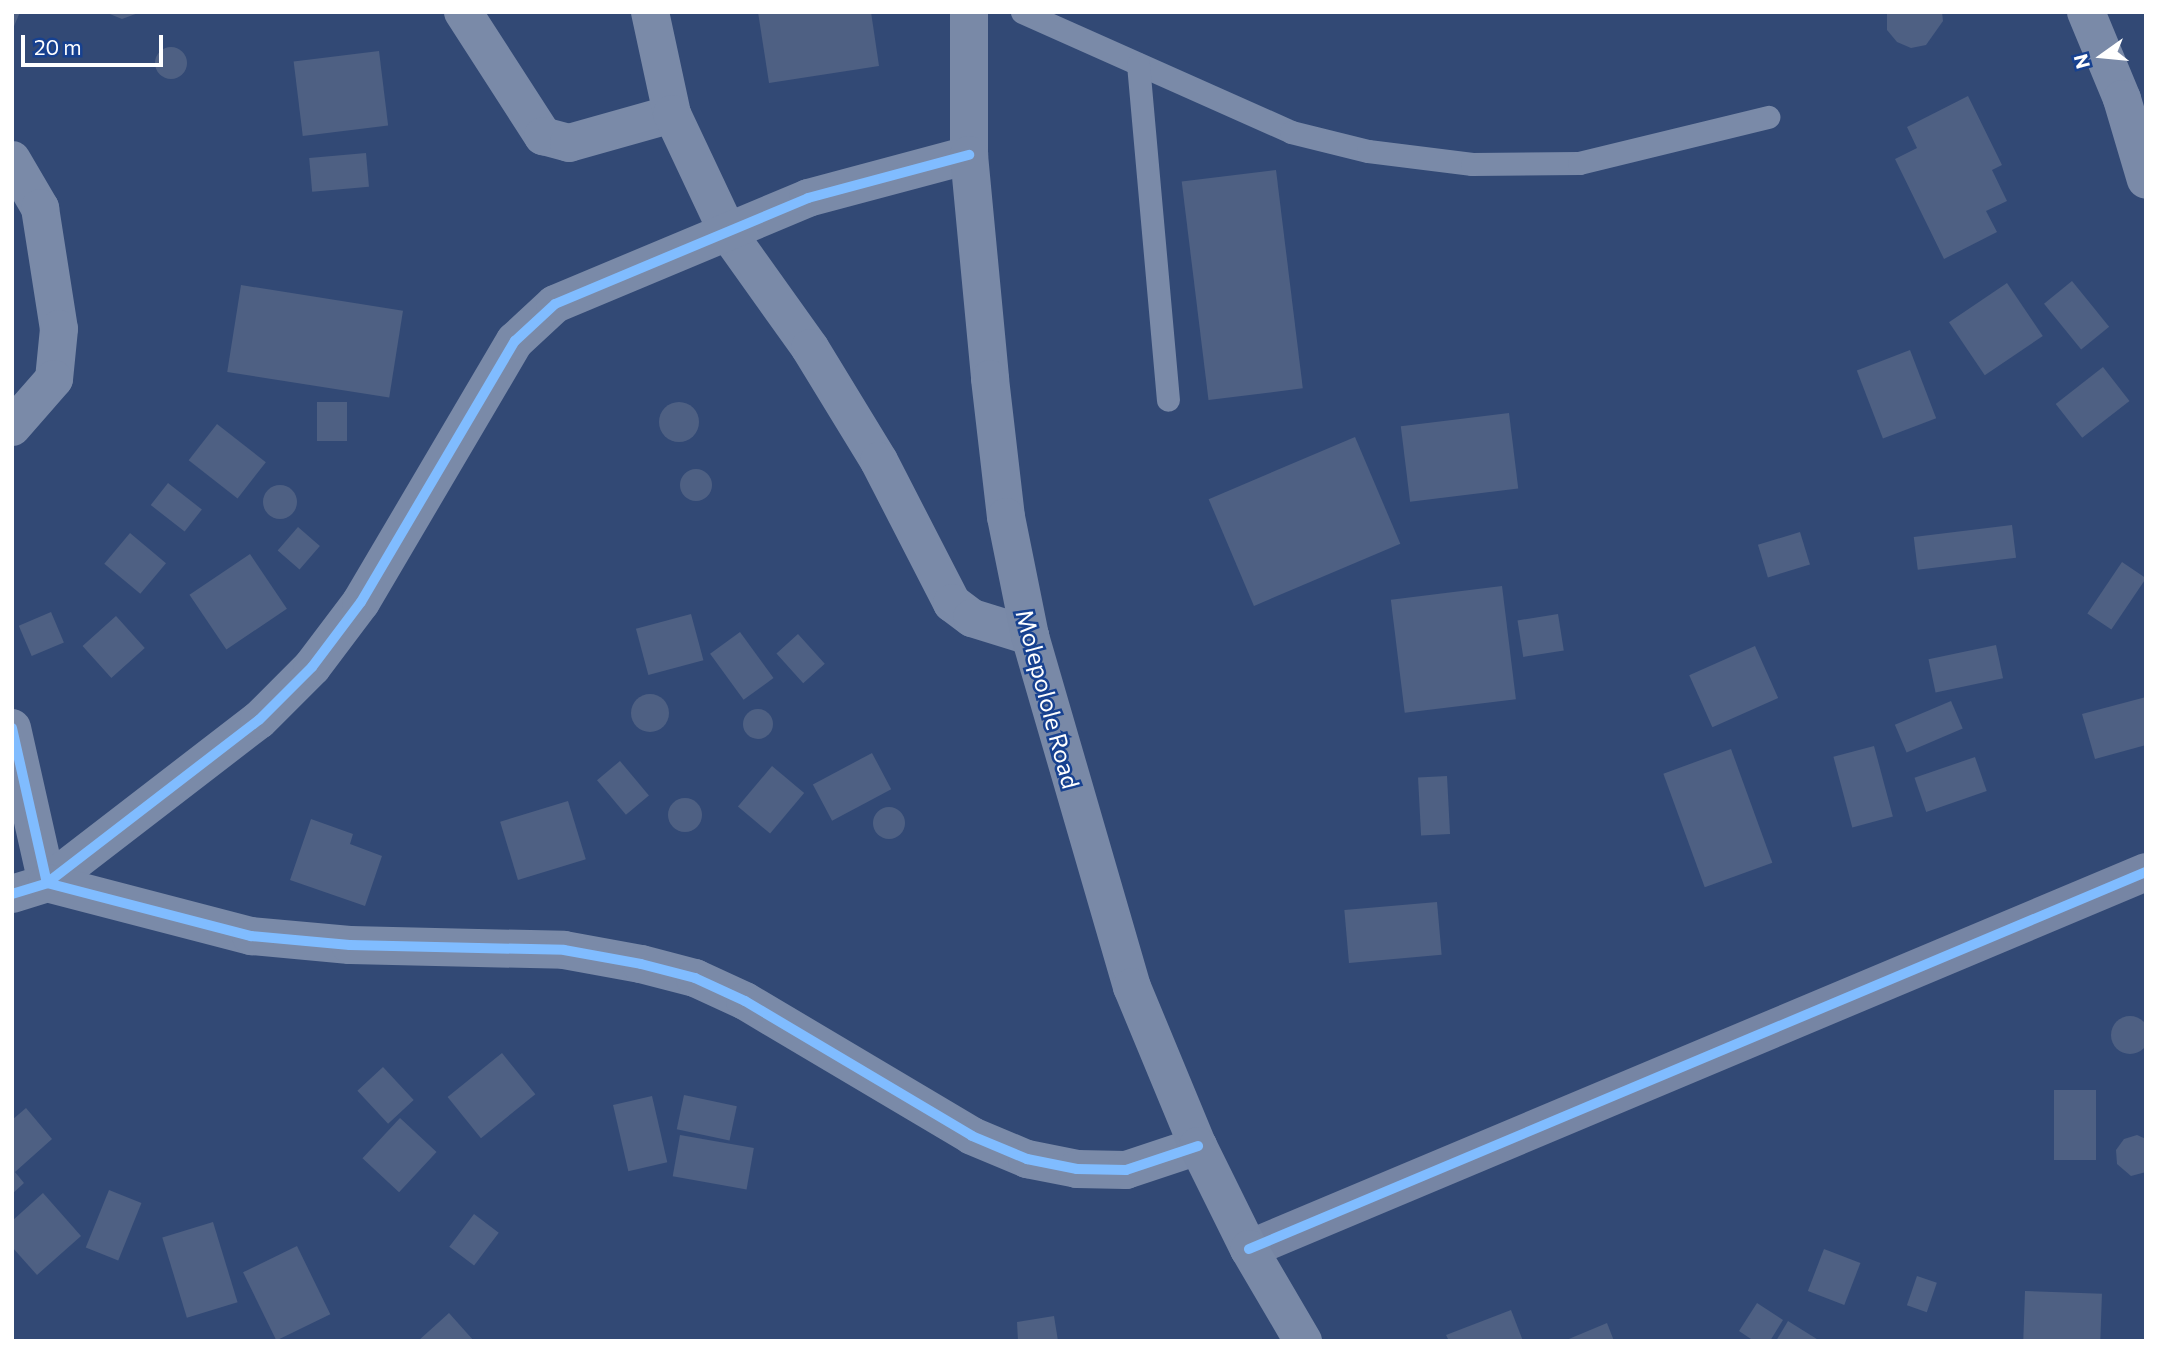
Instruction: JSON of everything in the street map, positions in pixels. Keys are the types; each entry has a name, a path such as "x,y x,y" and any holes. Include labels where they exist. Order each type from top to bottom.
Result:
{"main road":[{"name":"Molepolole Road","path":"969,12 969,155 1006,517 1030,636 1132,987 1198,1146 1249,1249 1303,1341"}],"street":[{"path":"463,12 543,136 580,141 672,114"},
{"path":"650,12 672,114 727,233 817,359 879,461 952,603 972,618 1030,636"},
{"path":"2086,12 2122,99 2146,180"},
{"path":"30,888 259,720 312,667 360,602 515,341 555,304 808,198 969,155"},
{"path":"12,160 40,208 59,330 54,379 12,427"},
{"path":"12,728 30,888"},
{"path":"1249,1249 2146,872"},
{"path":"30,888 251,936 350,946 564,950 641,964 695,978 745,1001 972,1136 1027,1159 1077,1169 1126,1170 1198,1146"}],"lane":[{"path":"1022,12 1291,132 1368,151 1472,164 1579,163 1768,117"},
{"path":"1138,64 1168,400"}],"building":[{"path":"12,12 20,12 12,31"},
{"path":"105,12 141,12 122,19"},
{"path":"758,12 871,12 879,66 769,83"},
{"path":"1887,12 1942,12 1943,21 1926,45 1911,48 1897,42 1887,30"},
{"path":"171,47 182,52 187,63 182,74 171,79 160,74 155,63 160,52"},
{"path":"379,51 388,125 303,136 294,61"},
{"path":"1968,96 2002,165 1992,170 2007,201 1986,211 1997,232 1944,259 1895,159 1917,148 1907,127"},
{"path":"366,153 369,187 312,192 309,158"},
{"path":"1276,170 1303,388 1209,400 1182,182"},
{"path":"2072,281 2109,327 2081,350 2044,304"},
{"path":"2007,283 2043,336 1985,375 1949,322"},
{"path":"241,285 403,311 389,398 227,372"},
{"path":"1910,350 1936,418 1883,439 1857,370"},
{"path":"2103,367 2129,401 2082,438 2056,404"},
{"path":"317,402 347,402 347,441 317,441"},
{"path":"679,402 693,408 699,422 693,436 679,442 665,436 659,422 665,408"},
{"path":"1509,413 1518,488 1410,502 1401,426"},
{"path":"217,424 266,462 238,498 189,460"},
{"path":"1355,437 1400,544 1254,606 1209,499"},
{"path":"696,469 708,473 712,485 708,497 696,501 684,497 680,485 684,473"},
{"path":"168,483 202,509 185,532 151,505"},
{"path":"280,485 292,490 297,502 292,514 280,519 268,514 263,502 268,490"},
{"path":"2012,525 2016,558 1918,570 1914,537"},
{"path":"298,527 320,546 300,569 278,550"},
{"path":"1800,532 1810,565 1768,577 1758,545"},
{"path":"130,533 166,563 140,594 104,564"},
{"path":"250,554 287,609 226,650 189,595"},
{"path":"2122,562 2146,578 2111,630 2087,613"},
{"path":"1502,586 1516,699 1405,713 1391,600"},
{"path":"51,612 64,642 32,656 19,626"},
{"path":"691,614 703,660 648,675 636,629"},
{"path":"1558,614 1564,651 1523,657 1518,620"},
{"path":"116,616 145,648 111,678 83,646"},
{"path":"740,632 774,678 744,700 710,654"},
{"path":"798,634 825,664 803,683 776,653"},
{"path":"1996,645 2003,678 1936,693 1929,659"},
{"path":"1755,646 1778,698 1712,727 1689,675"},
{"path":"650,694 664,699 669,713 664,727 650,732 636,727 631,713 636,699"},
{"path":"2146,697 2146,745 2095,759 2082,714"},
{"path":"1951,701 1963,729 1907,752 1895,725"},
{"path":"758,709 769,713 773,724 769,735 758,739 747,735 743,724 747,713"},
{"path":"1874,746 1893,817 1852,827 1833,757"},
{"path":"1731,749 1772,863 1705,887 1663,774"},
{"path":"872,753 891,789 832,821 813,784"},
{"path":"1975,757 1987,791 1926,812 1914,778"},
{"path":"620,761 649,795 626,815 597,780"},
{"path":"772,766 804,793 770,834 738,807"},
{"path":"1447,776 1450,834 1421,835 1418,778"},
{"path":"685,798 697,803 702,815 697,827 685,832 673,827 668,815 673,803"},
{"path":"568,801 586,859 518,880 500,822"},
{"path":"889,807 900,812 905,823 900,834 889,839 878,834 873,823 878,812"},
{"path":"311,819 353,834 350,844 382,856 365,906 290,880"},
{"path":"1437,902 1442,955 1349,963 1344,910"},
{"path":"2130,1016 2144,1021 2149,1035 2144,1049 2130,1054 2116,1049 2111,1035 2116,1021"},
{"path":"502,1053 535,1094 481,1138 448,1097"},
{"path":"383,1067 414,1100 388,1124 357,1091"},
{"path":"2054,1090 2096,1090 2096,1160 2054,1160"},
{"path":"684,1095 737,1106 730,1140 677,1129"},
{"path":"652,1096 667,1162 628,1171 613,1105"},
{"path":"26,1108 52,1139 15,1172 24,1183 12,1194 12,1120"},
{"path":"400,1118 437,1152 399,1192 362,1158"},
{"path":"680,1135 754,1148 747,1189 673,1176"},
{"path":"2137,1135 2146,1139 2146,1172 2131,1176 2117,1164 2116,1150 2124,1139"},
{"path":"109,1190 141,1203 118,1261 86,1247"},
{"path":"43,1193 81,1236 37,1275 12,1247 12,1221"},
{"path":"474,1214 499,1233 474,1265 449,1247"},
{"path":"213,1222 238,1302 187,1318 162,1237"},
{"path":"297,1246 330,1314 276,1341 243,1272"},
{"path":"1824,1249 1860,1263 1844,1305 1808,1291"},
{"path":"1917,1276 1937,1283 1927,1312 1907,1305"},
{"path":"2025,1291 2102,1294 2100,1341 2023,1341"},
{"path":"1757,1303 1783,1320 1770,1341 1754,1341 1739,1331"},
{"path":"1511,1310 1523,1341 1449,1341 1446,1335"},
{"path":"449,1313 474,1341 418,1341"},
{"path":"1054,1316 1058,1341 1018,1341 1017,1322"},
{"path":"1788,1321 1820,1341 1776,1341"},
{"path":"1607,1323 1614,1341 1564,1341"}],"cycle path":[{"path":"12,728 47,883 259,720 312,667 361,602 515,341 555,304 808,198 969,155"},
{"path":"1249,1249 2146,872"},
{"path":"12,894 47,883 251,936 350,945 564,950 641,964 695,978 745,1001 972,1136 1027,1159 1077,1169 1126,1170 1198,1146"}]}
